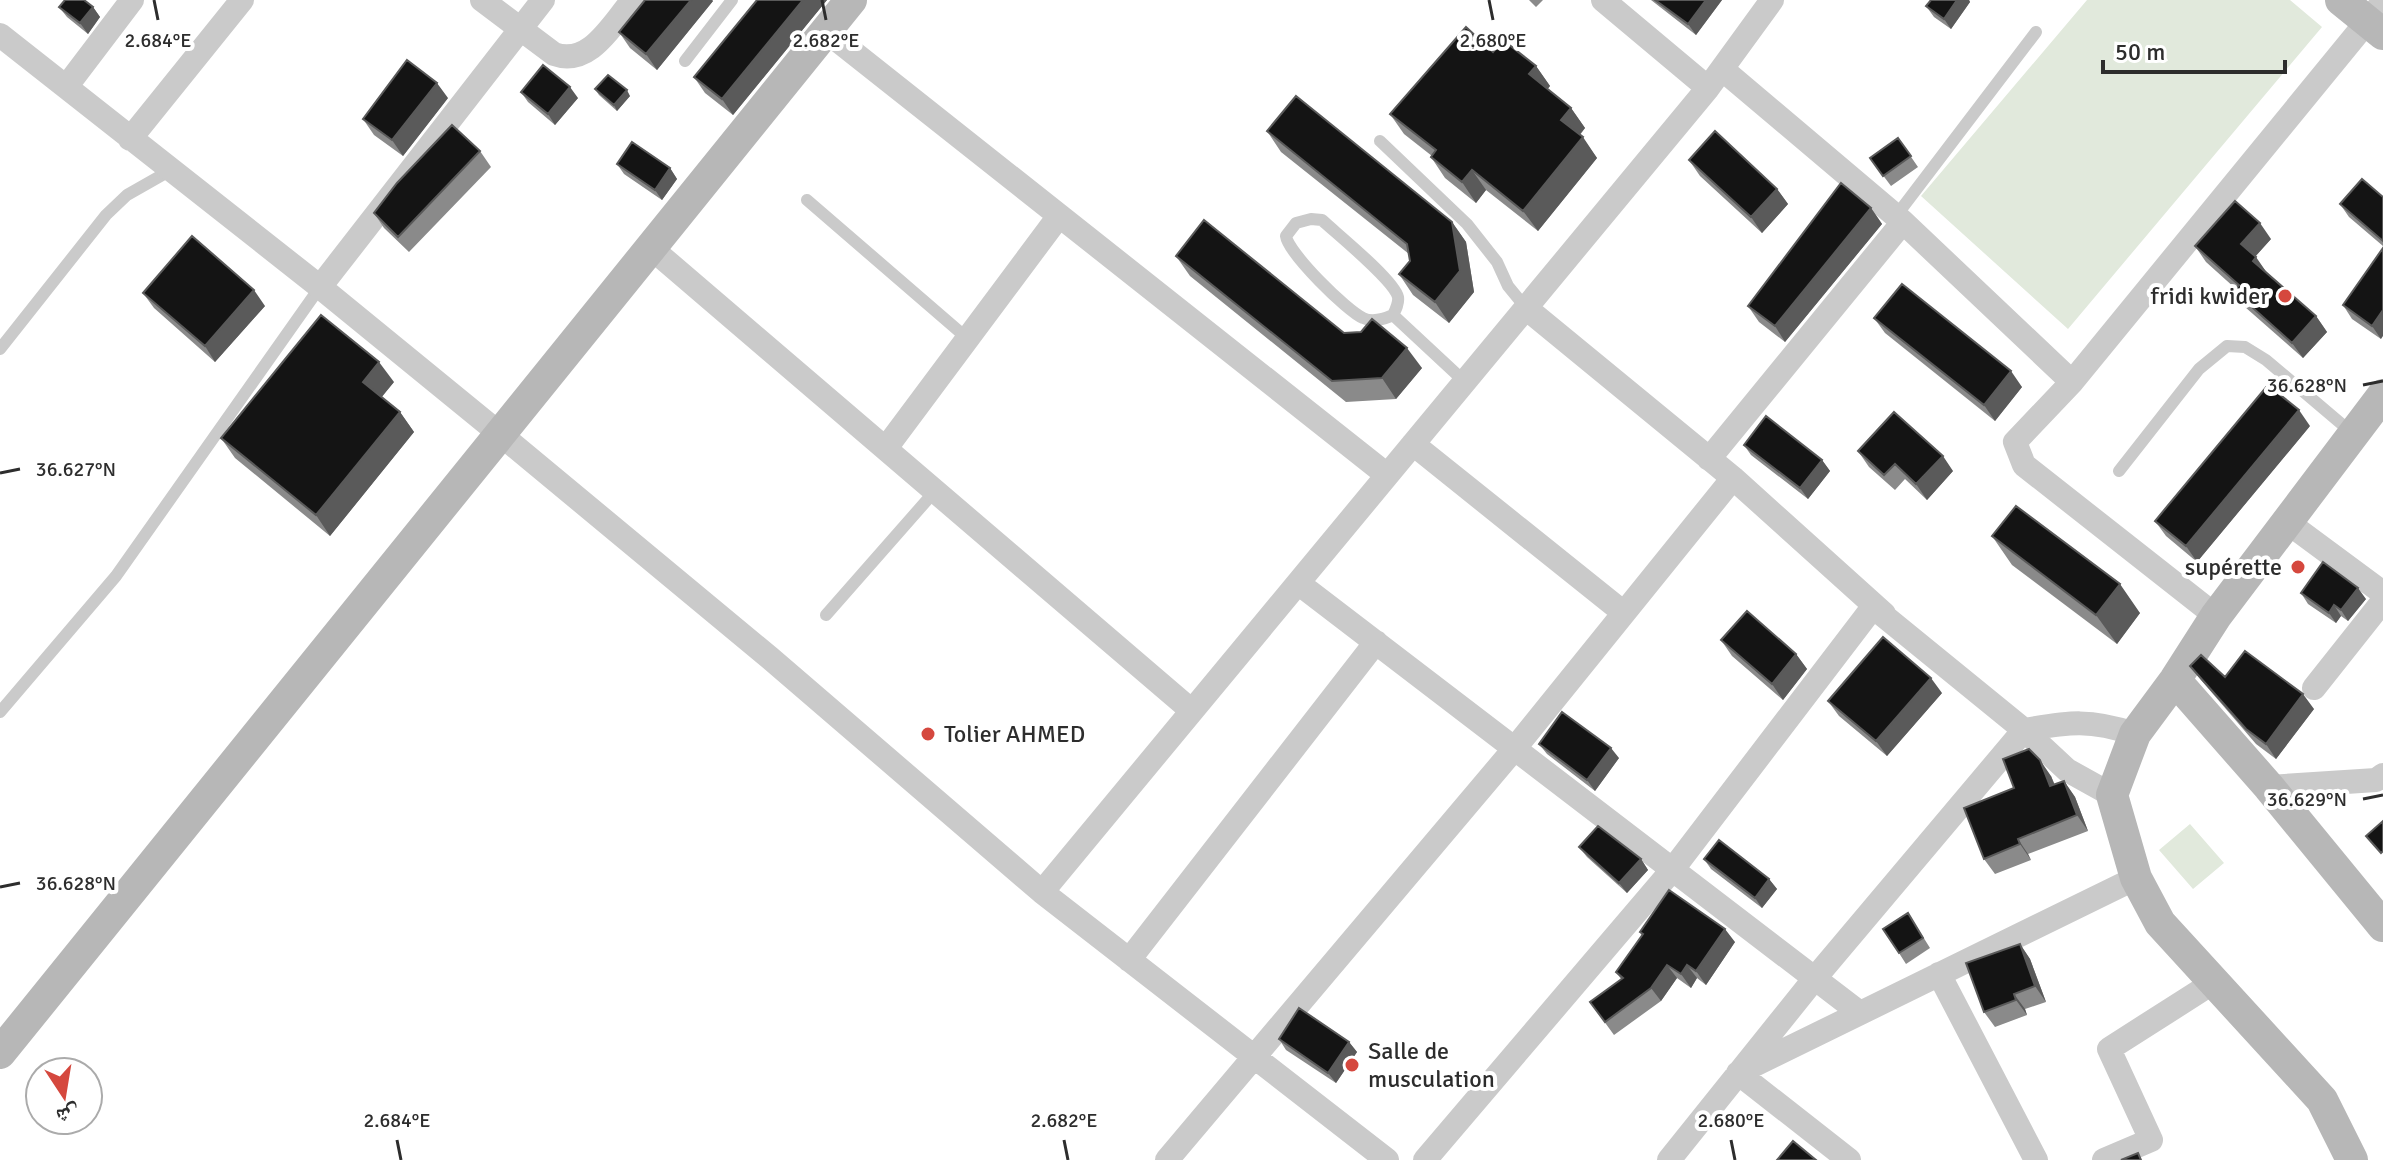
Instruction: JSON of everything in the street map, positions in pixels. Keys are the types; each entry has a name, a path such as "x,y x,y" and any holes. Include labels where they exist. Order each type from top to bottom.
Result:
{"street":[{"path":"66,87 132,0"},
{"path":"130,139 242,0"},
{"path":"482,0 554,54 566,58 587,53 633,0"},
{"path":"320,287 543,0"},
{"path":"0,1053 851,0"},
{"path":"1603,0 1715,78 1900,219 2072,382"},
{"path":"1042,892 1715,78 1772,0"},
{"path":"2216,616 2024,465 2015,442 2072,382 2377,19 2341,0"},
{"path":"826,31 1387,475"},
{"path":"0,35 320,287 500,434 770,658 1042,892 1254,1057 1372,1156"},
{"path":"886,448 1059,216"},
{"path":"1709,459 1900,219"},
{"path":"651,248 1192,711"},
{"path":"1526,308 1733,478 1889,619"},
{"path":"2352,1160 2322,1100 2160,923 2136,878 2112,795 2135,734 2175,680 2216,616 2383,395"},
{"path":"1413,444 1624,613"},
{"path":"1167,1160 1515,748 1733,478"},
{"path":"2287,522 2383,593"},
{"path":"1298,583 1860,1013"},
{"path":"2314,688 2383,601"},
{"path":"1425,1160 1673,869 1873,607 2024,730 2067,770 2112,795"},
{"path":"1129,960 1376,642"},
{"path":"2175,680 2269,787 2383,926"},
{"path":"1669,1160 1815,978 2024,730 2072,722 2105,724 2135,734"},
{"path":"2269,787 2376,780 2383,775"},
{"path":"1738,1073 2136,878"},
{"path":"1939,974 2036,1160"},
{"path":"2104,1160 2156,1150 2109,1049 2214,982"},
{"path":"1738,1073 1849,1160"}],"lane":[{"path":"685,61 732,0"},
{"path":"1900,219 2036,32"},
{"path":"1380,141 1467,224 1497,262 1508,286 1526,308"},
{"path":"0,349 106,215 127,195 171,170"},
{"path":"807,200 968,339"},
{"path":"1322,220 1386,278 1398,294 1398,305 1393,315 1382,320 1362,318 1299,261 1287,244 1286,236 1296,223 1322,220"},
{"path":"0,712 116,576 320,287"},
{"path":"1393,315 1465,382"},
{"path":"2119,471 2199,369 2227,346 2245,347 2266,360 2354,434"},
{"path":"826,615 935,491"}],"shaded area":[{"path":"2087,0 2290,0 2322,27 2068,329 1921,196"},
{"path":"2190,824 2224,863 2193,889 2159,850"}],"building":[{"path":"65,0 84,0 93,7 80,23 59,7"},
{"path":"645,0 691,0 646,54 619,32"},
{"path":"757,0 803,0 722,99 694,77"},
{"path":"1655,0 1706,0 1688,24"},
{"path":"1931,0 1957,0 1944,19 1926,6"},
{"path":"1466,27 1493,52 1503,40 1536,66 1529,74 1571,108 1561,120 1583,137 1523,211 1472,170 1462,182 1431,157 1436,150 1390,114"},
{"path":"407,60 437,83 392,140 363,119"},
{"path":"543,65 570,87 548,114 521,92"},
{"path":"608,75 627,90 614,105 595,89"},
{"path":"1296,96 1452,222 1460,271 1435,302 1399,274 1410,261 1407,244 1267,131"},
{"path":"452,125 480,151 398,237 374,213 397,183"},
{"path":"1715,131 1777,189 1751,217 1689,160"},
{"path":"1898,138 1911,156 1883,176 1870,158"},
{"path":"632,142 670,168 655,190 617,164"},
{"path":"2362,179 2383,197 2383,241 2340,204"},
{"path":"1841,183 1871,208 1775,326 1748,306"},
{"path":"2235,201 2260,223 2241,244 2256,257 2253,261 2316,316 2292,343 2234,291 2239,285 2195,246"},
{"path":"1204,220 1344,333 1361,332 1372,319 1407,348 1382,378 1332,381 1176,256"},
{"path":"192,236 254,290 205,346 143,293"},
{"path":"2383,248 2383,310 2372,326 2343,305"},
{"path":"1902,284 2011,371 1984,405 1874,318"},
{"path":"321,315 379,362 363,382 400,412 316,515 221,438"},
{"path":"2268,385 2299,410 2186,546 2155,521"},
{"path":"1894,412 1943,456 1916,484 1895,464 1884,475 1858,451"},
{"path":"1766,416 1822,460 1800,488 1744,445"},
{"path":"2016,506 2120,584 2096,615 1992,536"},
{"path":"2323,562 2358,588 2341,610 2334,605 2329,613 2301,593"},
{"path":"1747,611 1796,654 1772,684 1721,640"},
{"path":"1883,637 1931,678 1876,741 1828,701"},
{"path":"2245,651 2303,694 2266,744 2246,729 2190,666 2201,655 2225,677"},
{"path":"1562,712 1611,748 1587,780 1539,744"},
{"path":"2029,749 2040,760 2050,786 2064,781 2077,815 2018,839 2020,844 1984,859 1964,808 2014,788 2003,759"},
{"path":"2383,821 2383,851 2381,853 2366,836"},
{"path":"1598,826 1641,859 1619,883 1579,847"},
{"path":"1719,840 1769,879 1755,898 1704,859"},
{"path":"1669,890 1725,929 1696,971 1687,965 1681,974 1667,965 1651,988 1605,1022 1590,1002 1623,978 1616,972"},
{"path":"1908,913 1923,938 1899,953 1883,929"},
{"path":"2020,944 2035,986 2014,994 2016,1000 1984,1012 1966,963"},
{"path":"1299,1008 1349,1042 1328,1073 1279,1039"},
{"path":"1793,1141 1816,1160 1777,1160"},
{"path":"2138,1153 2141,1160 2121,1160"}],"place":[{"name":"fridi kwider","path":"2285,296"},
{"name":"supérette","path":"2298,567"},
{"name":"Tolier AHMED","path":"928,734"},
{"name":"Salle de musculation","path":"1352,1065"}]}
